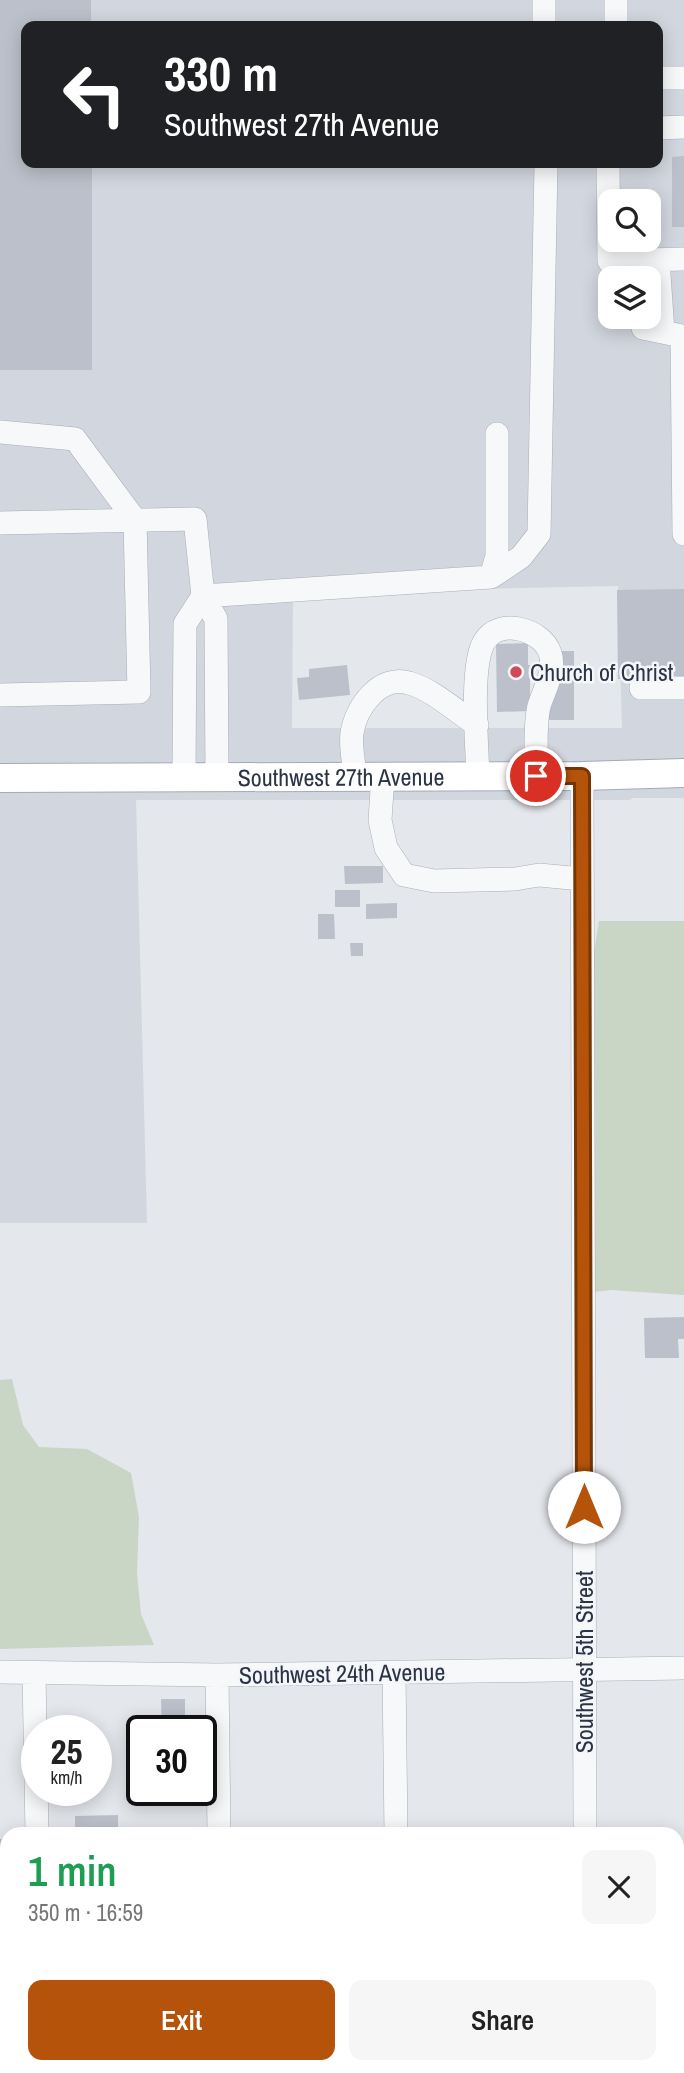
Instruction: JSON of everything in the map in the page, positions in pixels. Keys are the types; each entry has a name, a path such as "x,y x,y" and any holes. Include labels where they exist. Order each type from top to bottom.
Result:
{"main road":[{"name":"Southwest 27th Avenue","path":"0,778 582,776 684,773"}],"street":[{"path":"544,0 544,21"},
{"path":"616,0 616,21"},
{"path":"663,78 684,78"},
{"path":"663,128 684,127"},
{"path":"203,596 491,577 521,556 539,534 546,168"},
{"path":"608,168 609,261 684,259"},
{"path":"659,260 668,333 684,534"},
{"path":"0,432 75,439 135,520 139,692 0,695"},
{"path":"491,577 497,556 497,434"},
{"path":"0,523 195,519 203,596 216,619 217,776"},
{"path":"184,776 185,624 203,596"},
{"path":"478,776 477,669 484,642 495,631 517,627 541,640 551,654 550,676 539,708 536,776"},
{"path":"477,726 408,682 390,681 374,692 356,716 352,736 369,776 386,848 404,875 434,881 515,879 539,875 582,879"},
{"path":"641,688 684,688"},
{"name":"Southwest 5th Street","path":"582,776 585,1827"},
{"name":"Southwest 24th Avenue","path":"0,1672 217,1675 684,1668"},
{"path":"34,1673 37,1827"},
{"path":"394,1673 396,1827"},
{"path":"217,1675 219,1827"}],"shaded area":[{"path":"0,0 684,0 684,765 0,770","holes":["618,586 622,728 292,728 293,593"]},
{"path":"684,780 684,798 630,800 136,800 147,1223 0,1223 0,785"}],"green space":[{"path":"599,921 684,921 684,1295 611,1290 585,1293 585,1008"},
{"path":"12,1379 23,1425 39,1447 87,1449 131,1473 139,1517 137,1573 141,1614 154,1645 0,1649 0,1380"}],"building":[{"path":"0,0 91,0 91,21 21,21 21,168 92,168 92,370 0,370"},
{"path":"684,156 684,227 672,227 672,157"},
{"path":"684,589 684,678 618,679 617,590"},
{"name":"Church of Christ","path":"528,643 528,665 536,665 536,679 530,679 530,711 497,712 496,644"},
{"path":"539,651 574,651 574,720 540,720"},
{"path":"347,665 350,695 299,700 297,678 309,677 309,669"},
{"path":"344,866 383,866 383,883 345,884"},
{"path":"335,890 360,890 360,907 335,907"},
{"path":"397,903 397,918 366,919 366,904"},
{"path":"318,914 334,914 335,939 318,939"},
{"path":"350,943 363,943 363,956 351,956"},
{"path":"684,1317 684,1339 678,1339 679,1358 645,1358 644,1318"},
{"path":"161,1699 185,1699 185,1715 162,1715"},
{"path":"118,1815 118,1827 75,1827 75,1816"}],"place":[{"name":"Church of Christ","path":"516,672"}],"route":[{"path":"536,776 582,776 584,1507"}]}
